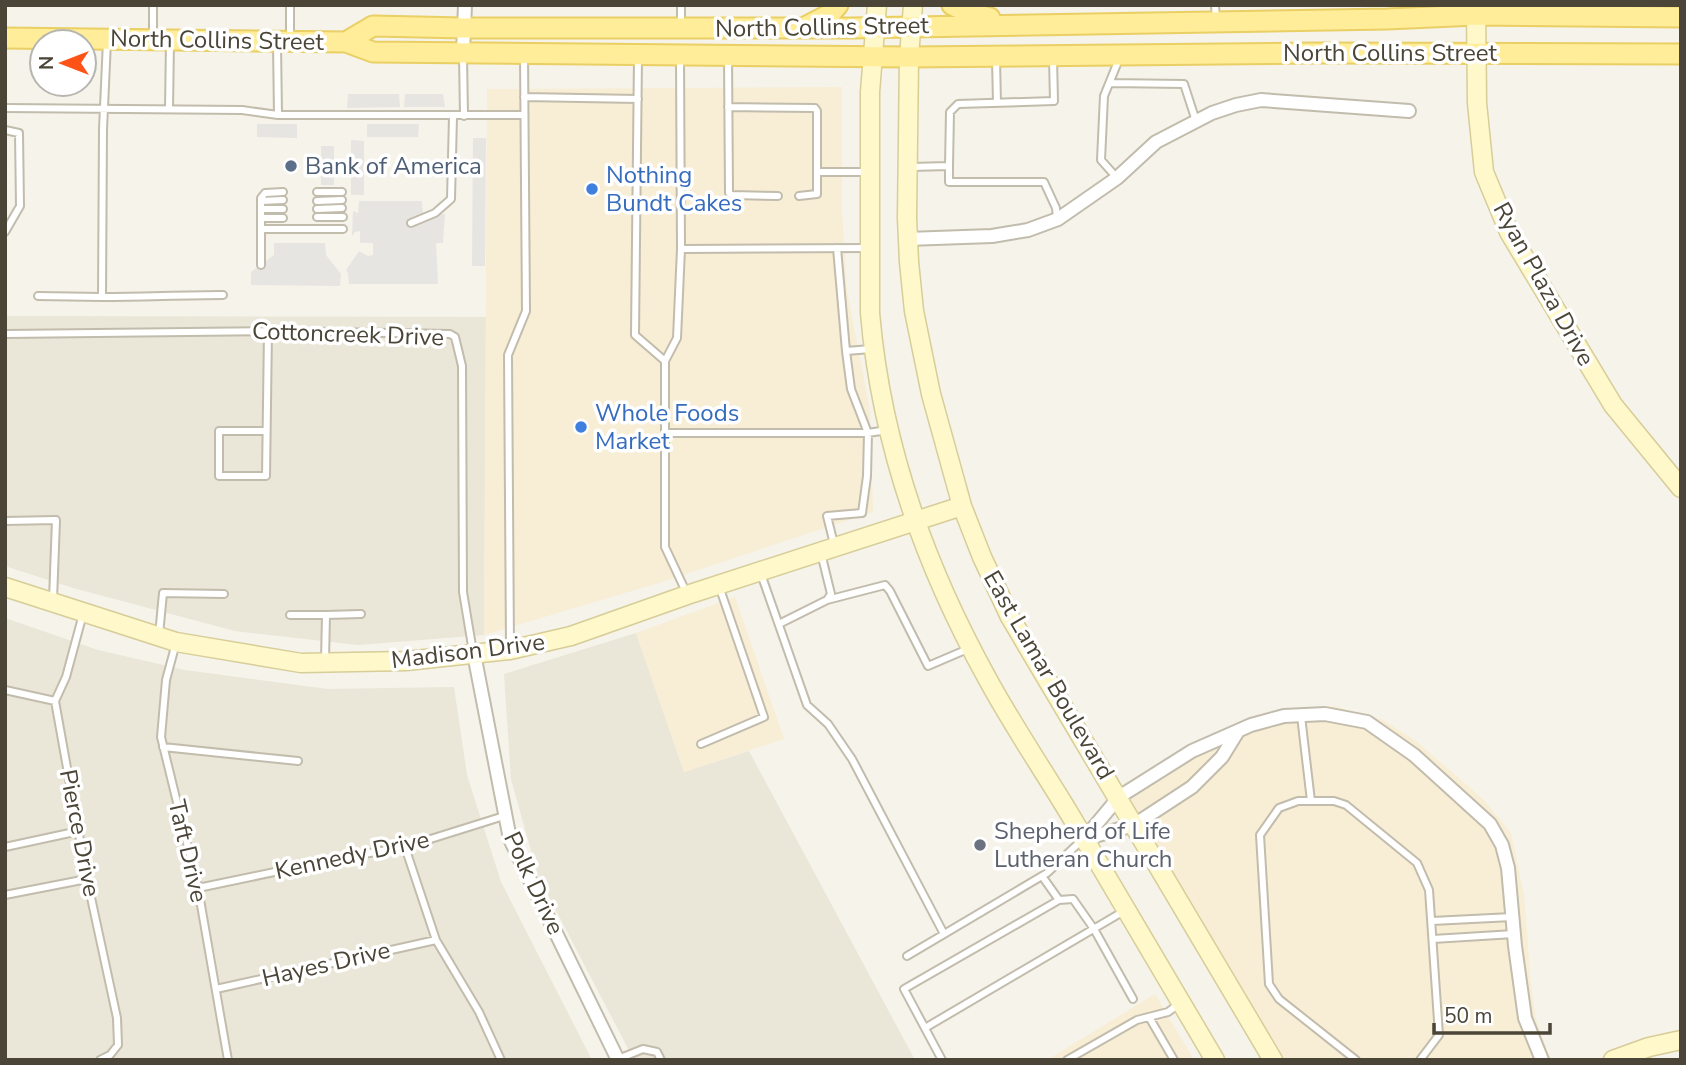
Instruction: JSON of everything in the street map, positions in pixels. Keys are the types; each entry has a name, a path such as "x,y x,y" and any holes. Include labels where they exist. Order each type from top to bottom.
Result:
{"main road":[{"path":"803,28 830,14 838,5"},
{"name":"East Lamar Boulevard","path":"877,5 870,92 869,248 873,349 889,430 915,521 943,590 987,678 1215,1060"},
{"name":"East Lamar Boulevard","path":"913,5 909,57 908,239 914,312 931,394 962,506 1010,617 1273,1060"},
{"path":"952,5 987,18 1044,24"},
{"name":"North Collins Street","path":"345,42 373,26 875,27 1044,24 1216,13 1387,19 1476,10 1681,17"},
{"name":"Ryan Plaza Drive","path":"1476,10 1477,103 1484,172 1509,232 1613,405 1681,488"},
{"name":"North Collins Street","path":"5,38 345,42 373,52 638,55 1053,57 1681,54"},
{"name":"Madison Drive","path":"5,587 168,640 301,663 406,661 510,650 571,636 687,595 962,506"},
{"path":"1613,1060 1649,1046 1681,1040"}],"street":[{"path":"463,52 465,5"},
{"path":"908,239 992,236 1028,230 1058,219 1117,178 1156,142 1196,121 1236,105 1261,100 1409,111"},
{"name":"Polk Drive","path":"474,654 510,839 618,1060"},
{"path":"1084,839 1119,797 1192,751 1238,731 1284,716 1325,714 1367,722 1415,755 1490,824 1502,845 1508,868 1525,1018 1542,1060"},
{"path":"1084,839 1134,825 1192,787 1222,757 1238,731"}],"lane":[{"path":"153,5 161,41 169,109"},
{"path":"278,116 290,5"},
{"path":"681,5 681,28"},
{"path":"102,297 107,39"},
{"path":"463,52 464,116"},
{"path":"510,650 508,355 526,311 524,53"},
{"path":"638,55 635,335 666,361"},
{"path":"680,55 681,249 677,338 666,361 666,547 687,595"},
{"path":"728,55 729,194 778,196"},
{"path":"1117,178 1101,160 1104,96 1120,56"},
{"path":"996,57 997,103"},
{"path":"1053,57 1054,101 958,104 950,112 949,182 1044,182 1058,219"},
{"path":"1110,83 1184,84 1196,121"},
{"path":"524,97 638,99"},
{"path":"728,107 815,108 817,194 799,196"},
{"path":"5,108 242,110 278,116 524,115"},
{"path":"411,223 435,213 451,199 453,116"},
{"path":"5,130 19,133 20,206 5,232"},
{"path":"908,167 949,166"},
{"path":"817,172 870,172"},
{"path":"261,265 261,201 265,193 283,192"},
{"path":"317,192 342,192"},
{"path":"317,201 342,200"},
{"path":"261,201 283,201"},
{"path":"317,209 342,208"},
{"path":"261,209 283,209"},
{"path":"317,217 343,217"},
{"path":"261,218 283,218"},
{"path":"261,229 343,229"},
{"path":"827,600 831,594 827,516 862,513 867,476 868,433 851,389 837,248"},
{"path":"681,249 869,248"},
{"path":"38,296 157,298 170,295 223,295"},
{"path":"266,431 219,431 219,476 266,476 268,331"},
{"name":"Cottoncreek Drive","path":"5,334 268,331 450,334 456,337 462,366 463,592 474,654"},
{"path":"846,351 873,349"},
{"path":"666,433 868,433 889,430"},
{"path":"5,521 56,520 53,602"},
{"path":"760,572 807,705 828,724 852,759 944,934"},
{"path":"701,744 764,717 718,585"},
{"path":"779,624 827,600 885,585 928,666 972,647"},
{"name":"Taft Drive","path":"224,594 163,593 168,640 161,737 198,888 228,1060"},
{"path":"5,690 55,701 66,677 83,612"},
{"path":"290,615 361,614"},
{"path":"325,663 326,615"},
{"name":"Pierce Drive","path":"55,701 87,879 117,1018 118,1045 110,1055 100,1060"},
{"path":"1301,715 1311,801"},
{"path":"163,747 298,761"},
{"path":"1356,1060 1279,999 1269,984 1260,835 1279,808 1298,801 1334,801 1346,805 1417,863 1429,890 1439,1035 1420,1060"},
{"name":"Kennedy Drive","path":"198,888 346,857 405,848 504,816"},
{"path":"5,847 79,831"},
{"path":"908,956 1042,876 1084,839"},
{"path":"405,848 436,940 480,1012 501,1060"},
{"path":"1042,876 1059,900"},
{"path":"5,895 87,879"},
{"path":"942,1060 904,989 1059,900 1073,899 1094,929 1133,999"},
{"path":"925,1028 1126,910"},
{"path":"1432,921 1512,917"},
{"path":"1433,939 1514,934"},
{"name":"Hayes Drive","path":"216,989 436,940"},
{"path":"1067,1060 1114,1031 1168,1012 1181,1002"},
{"path":"1149,1017 1174,1060"},
{"path":"618,1060 643,1049 657,1052 661,1060"}],"shaded area":[{"path":"842,87 842,210 847,291 870,411 873,512 662,582 484,635 487,89"},
{"path":"348,94 399,94 400,107 347,108"},
{"path":"405,94 443,94 445,107 404,107"},
{"path":"257,124 297,124 297,138 257,137"},
{"path":"367,124 419,124 418,137 367,137"},
{"path":"473,138 486,138 485,266 472,266"},
{"path":"351,140 364,141 364,195 351,195"},
{"path":"321,146 334,146 334,185 321,185"},
{"path":"359,201 422,201 423,213 445,214 443,243 436,243 438,284 349,284 346,270 359,251 368,256 373,255 373,243 360,243 360,231 352,236 353,211 358,213"},
{"path":"274,243 325,243 326,255 341,274 340,286 251,285 251,272 274,255"},
{"path":"5,316 486,317 484,635 358,645 235,631 73,588 5,566"},
{"path":"735,597 784,739 684,772 636,633"},
{"path":"5,618 98,650 185,670 328,689 454,687 467,775 501,882 592,1060 5,1060"},
{"path":"636,633 684,772 749,751 915,1060 634,1060 538,876 511,779 504,674"},
{"path":"1334,706 1383,720 1416,741 1484,800 1511,833 1524,895 1536,1019 1549,1056 1554,1060 1283,1060 1123,786 1165,761 1273,713"},
{"path":"1155,994 1194,1060 1047,1060"}],"place":[{"name":"Bank of America","path":"291,166"},
{"name":"Nothing Bundt Cakes","path":"592,189"},
{"name":"Whole Foods Market","path":"581,427"},
{"name":"Shepherd of Life Lutheran Church","path":"980,845"}]}
